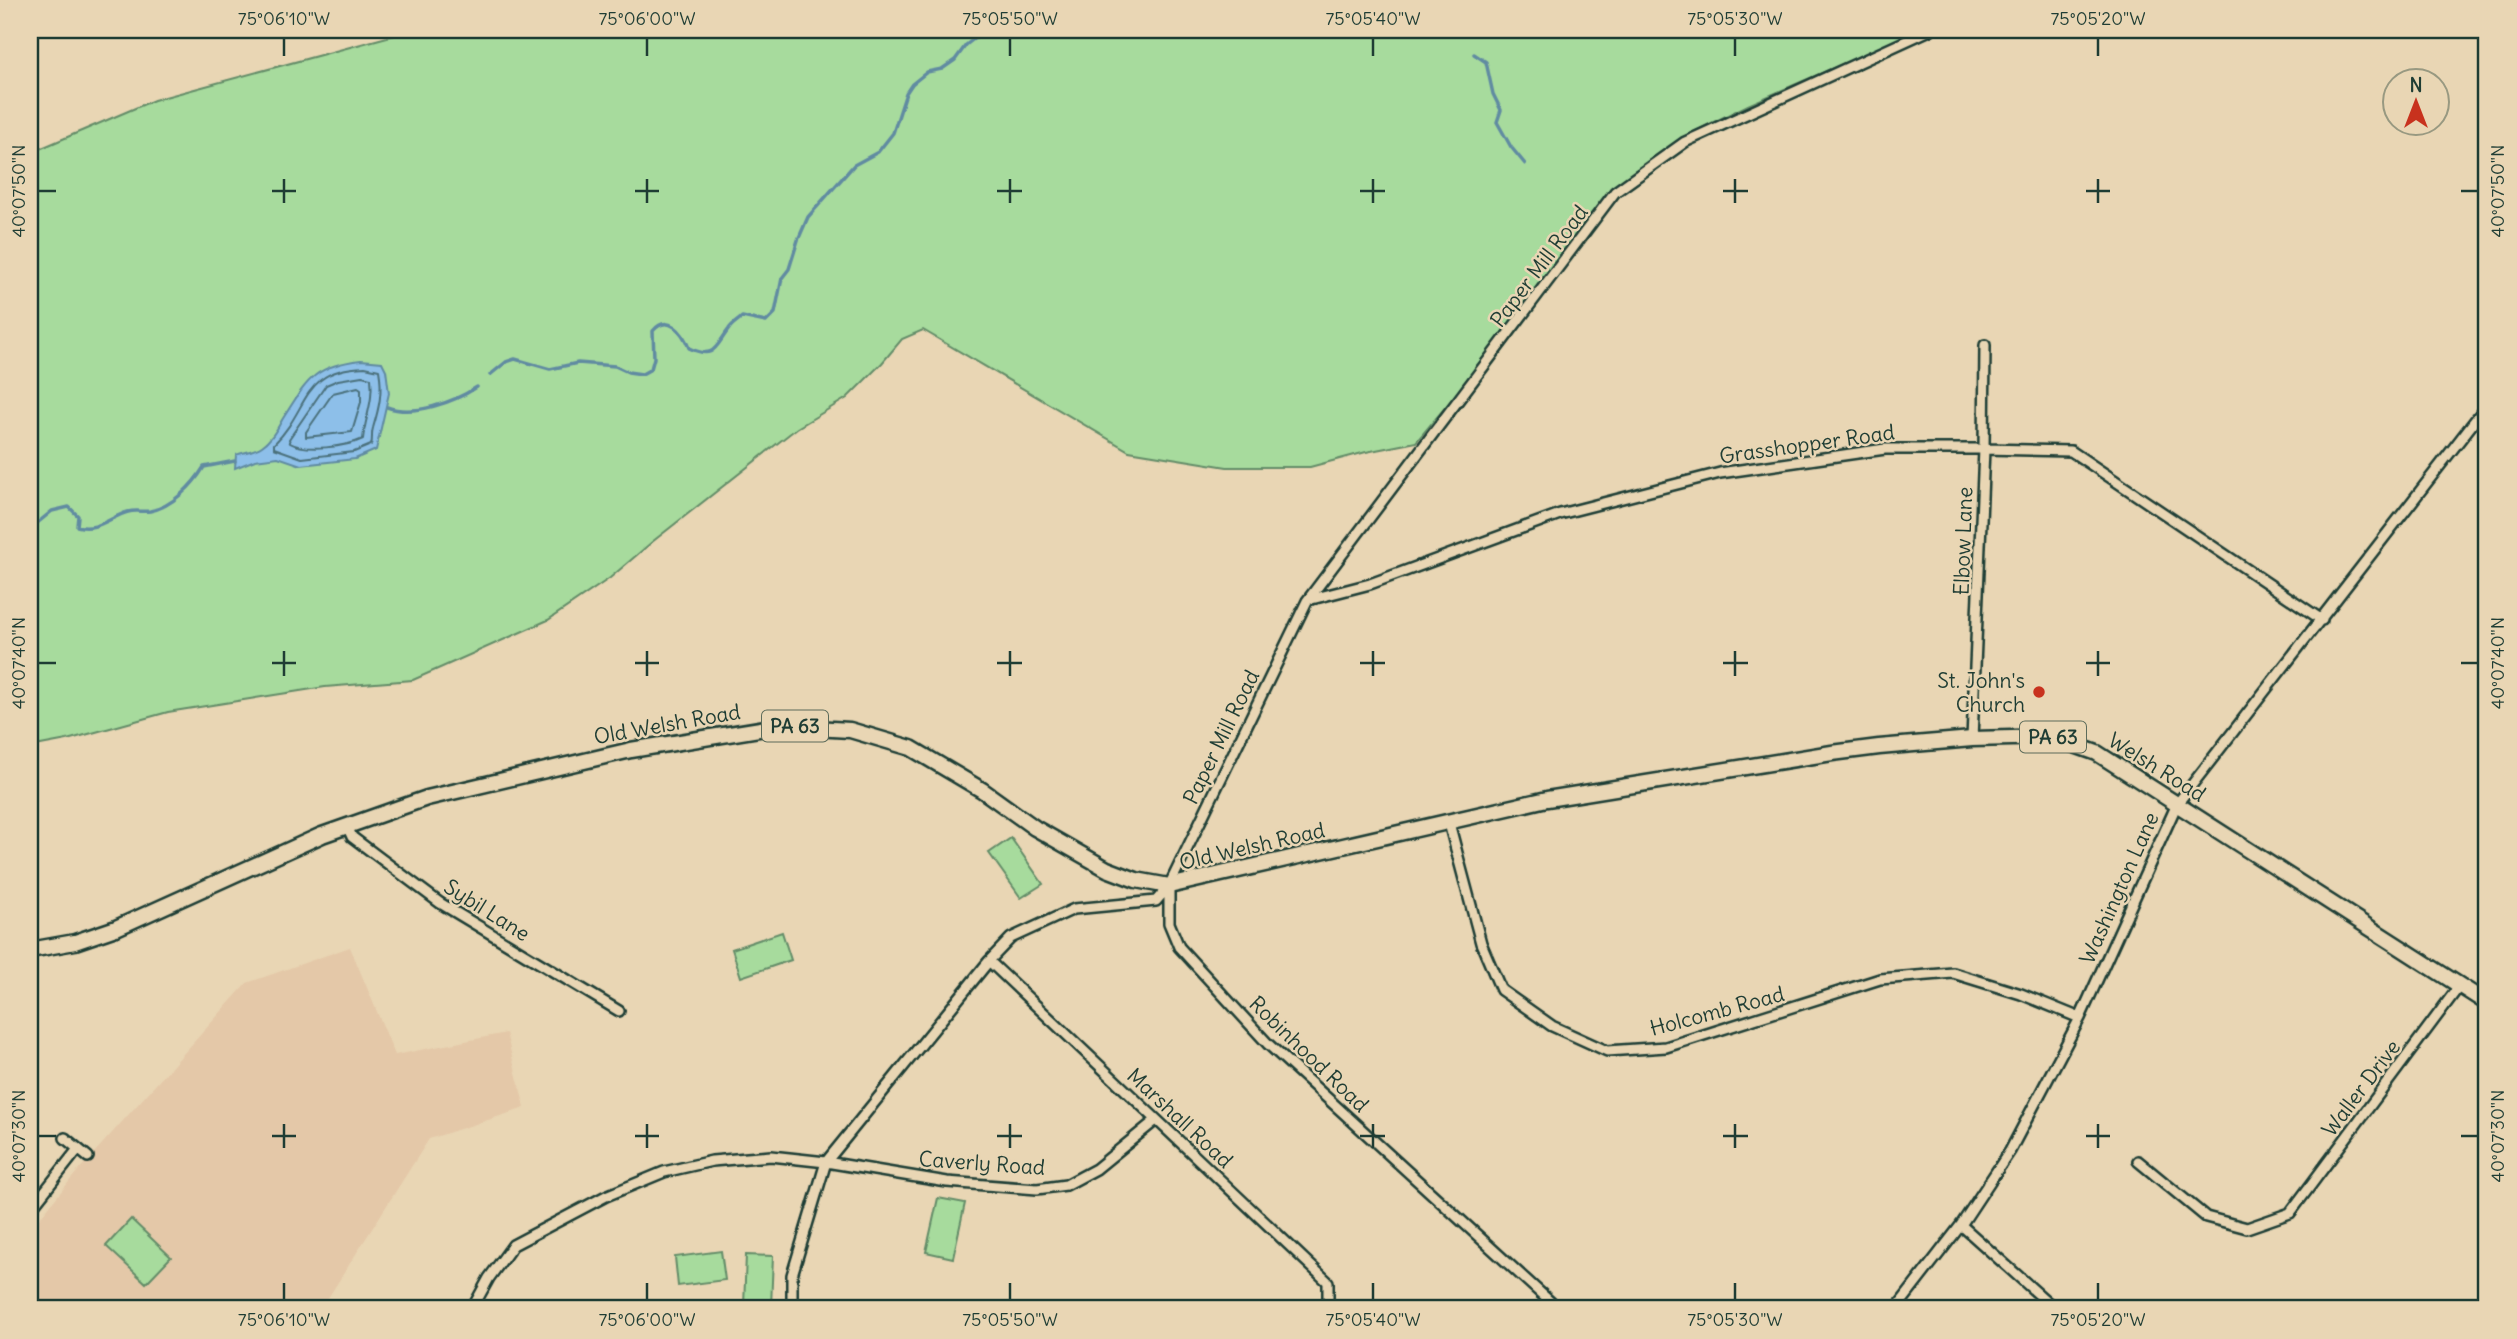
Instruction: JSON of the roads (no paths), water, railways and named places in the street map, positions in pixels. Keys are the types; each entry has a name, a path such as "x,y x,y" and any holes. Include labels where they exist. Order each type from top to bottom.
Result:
{"main road":[{"name":"Old Welsh Road","path":"30,950 75,942 116,928 310,840 427,798 631,750 778,726 850,730 911,748 982,790 1035,828 1107,869 1136,880 1169,886 1547,799"},
{"name":"Welsh Road","path":"1547,799 1856,750 1972,739 2052,737 2097,753 2487,1003"}],"street":[{"name":"Paper Mill Road","path":"1169,886 1307,601 1615,192 1685,142 1930,30"},
{"name":"Elbow Lane","path":"1972,739 1984,449 1985,345"},
{"name":"Washington Lane","path":"1896,1309 1961,1225 2010,1151 2080,1018 2177,804 2487,405"},
{"name":"Grasshopper Road","path":"1307,601 1370,584 1560,514 1720,473 1885,449 1984,449 2071,451 2322,620"},
{"name":"Holcomb Road","path":"1450,823 1481,943 1500,990 1552,1026 1607,1051 1666,1047 1880,979 1953,973 2021,994 2080,1018"},
{"name":"Sybil Lane","path":"347,826 352,837 440,903 619,1011"},
{"path":"792,1309 792,1275 826,1162 989,961 1011,938 1074,909 1156,901 1169,886"},
{"name":"Robinhood Road","path":"1169,886 1169,923 1179,947 1268,1044 1558,1309"},
{"name":"Marshall Road","path":"989,961 1328,1282 1328,1309"},
{"name":"Waller Drive","path":"2138,1161 2206,1217 2247,1228 2290,1213 2460,985"},
{"name":"Caverly Road","path":"826,1162 947,1182 1037,1189 1066,1185 1096,1169 1156,1120"},
{"path":"65,1138 88,1157"},
{"path":"30,1210 78,1149"},
{"path":"472,1309 489,1278 513,1245 606,1195 664,1172 712,1161 771,1156 826,1162"},
{"path":"1961,1225 2055,1309"}],"water":[{"path":"361,360 382,362 386,370 389,393 376,450 355,459 301,465 278,457 255,460 235,468 236,455 256,449 268,441 312,378 332,366"}],"waterway":[{"path":"490,375 506,362 515,359 550,369 578,363 615,366 642,374 651,369 654,358 653,331 659,326 669,324 679,331 689,348 704,353 714,350 730,327 742,317 766,322 775,313 782,278 789,269 808,217 854,165 878,152 893,133 906,93 912,84 927,72 942,69 955,60 966,45 985,30"},
{"path":"1474,54 1486,62 1493,94 1501,110 1497,122 1511,147 1525,164"},
{"path":"387,407 398,410 421,409 457,398 477,387"},
{"path":"30,529 52,511 69,507 78,516 77,526 84,527 97,526 128,512 158,509 181,494 204,467 235,461"}],"place":[{"name":"St. John's Church","path":"2039,692"}]}
